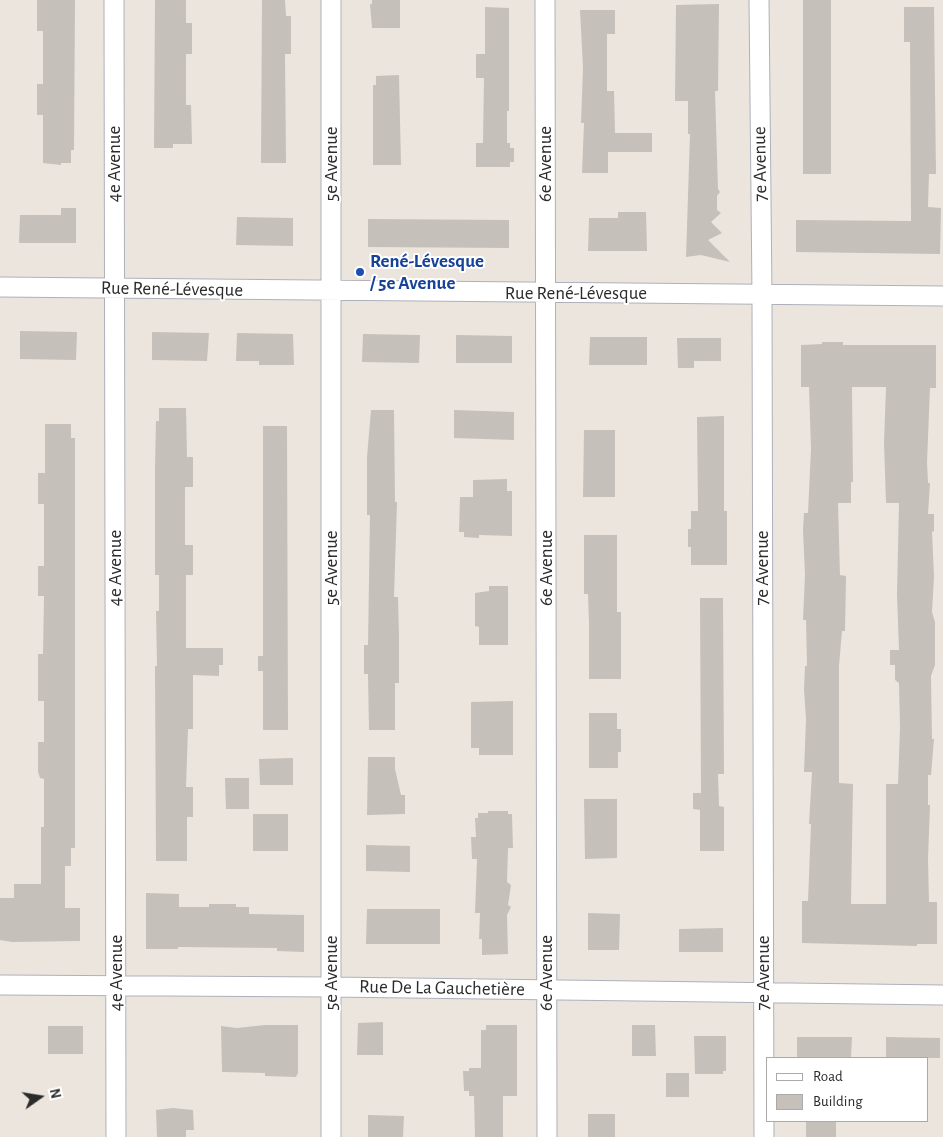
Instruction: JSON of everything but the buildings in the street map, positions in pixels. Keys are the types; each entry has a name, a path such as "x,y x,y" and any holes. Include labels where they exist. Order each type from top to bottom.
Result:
{"street":[{"name":"4e Avenue","path":"114,0 116,1137"},
{"name":"5e Avenue","path":"331,0 331,1137"},
{"name":"6e Avenue","path":"545,0 547,1137"},
{"name":"7e Avenue","path":"758,0 762,294 764,1137"},
{"name":"Rue René-Lévesque","path":"0,287 943,296"},
{"name":"Rue De La Gauchetière","path":"0,985 943,995"}],"place":[{"name":"René-Lévesque / 5e Avenue","path":"360,272"}]}
